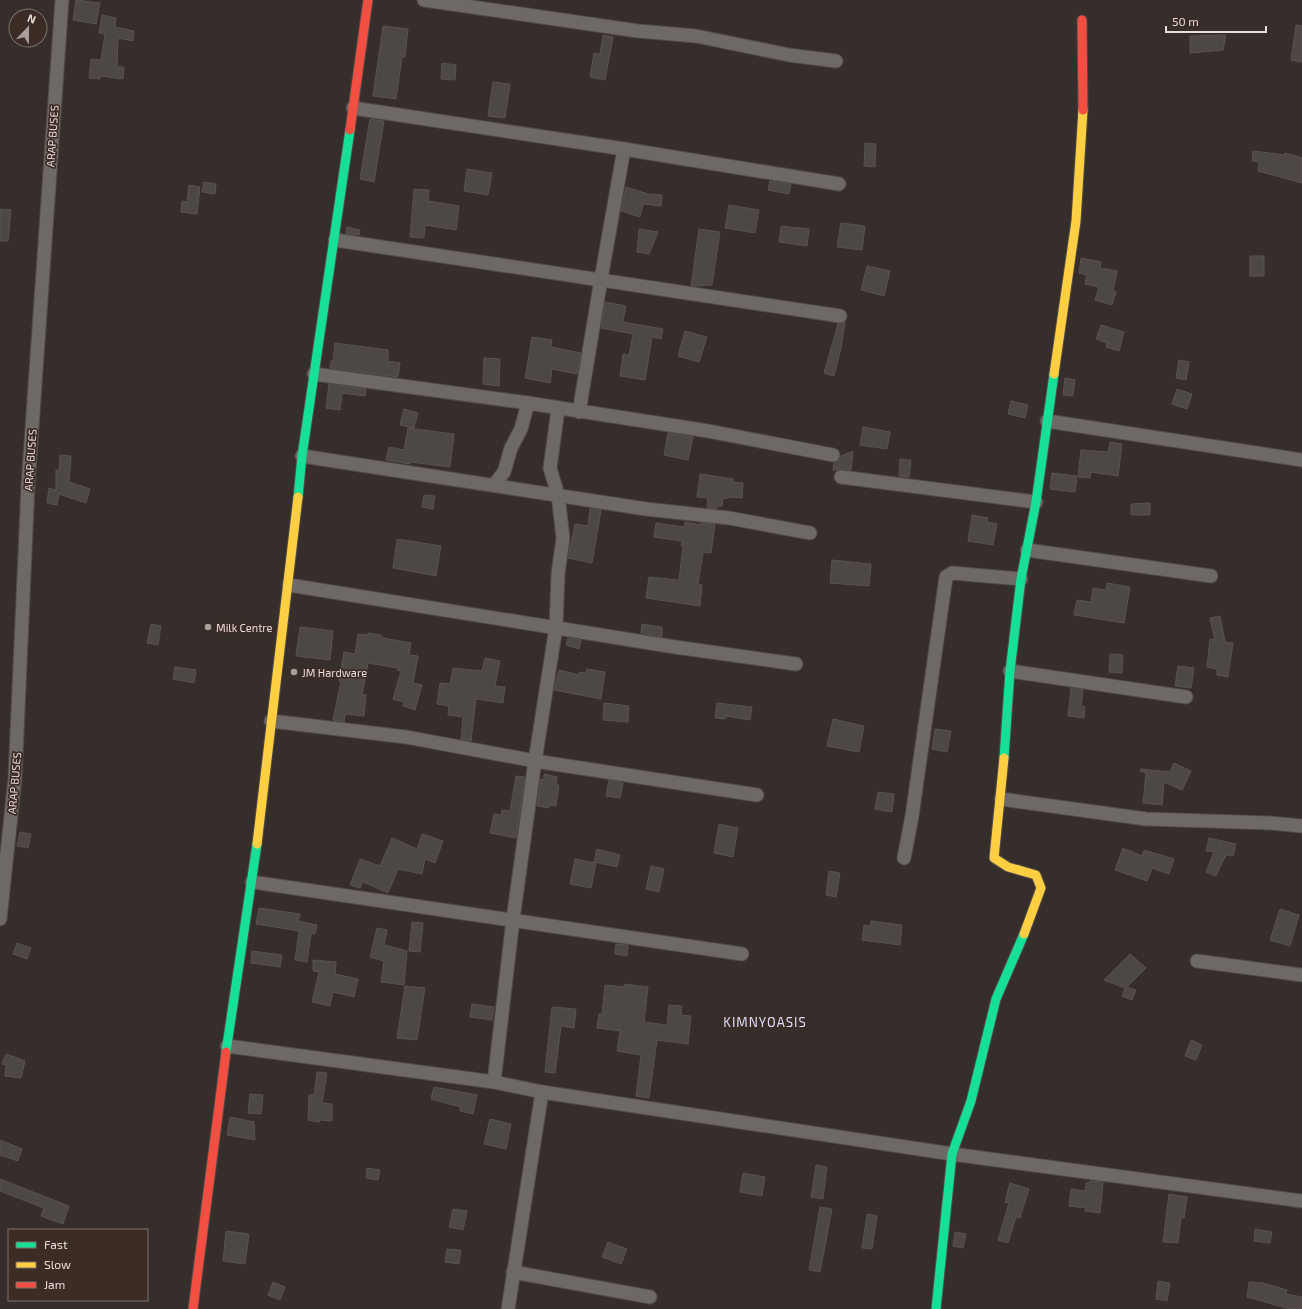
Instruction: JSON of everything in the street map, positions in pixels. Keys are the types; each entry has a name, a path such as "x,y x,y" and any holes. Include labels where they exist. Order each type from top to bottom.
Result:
{"street":[{"name":"ARAP BUSES","path":"0,919 15,778 28,486 62,0"},
{"path":"193,1309 227,1046 252,882 302,456 335,240 368,0"},
{"path":"424,0 638,31 696,36 790,54 836,60"},
{"path":"936,1309 952,1154 971,1101 996,999 1039,897 1041,888 1036,875 1009,869 1000,864 994,858 1001,799 1010,671 1021,580 1036,502 1076,221 1083,115 1082,20"},
{"path":"353,108 624,149 839,184"},
{"path":"579,412 600,279 624,149"},
{"path":"335,240 840,316"},
{"path":"314,374 528,403 558,409 708,431 833,455"},
{"path":"494,485 504,472 511,448 521,429 528,403"},
{"path":"494,1082 513,919 535,761 556,627 558,574 563,538 558,495 550,468 558,409"},
{"path":"1047,421 1302,460"},
{"path":"302,456 646,508 729,518 810,533"},
{"path":"841,477 1036,502"},
{"path":"1027,550 1211,576"},
{"path":"904,858 912,816 946,577 952,573 1021,580"},
{"path":"288,585 674,647 796,664"},
{"path":"1010,671 1186,697"},
{"path":"272,721 406,737 535,761 757,795"},
{"path":"1001,799 1146,820 1270,823 1302,826"},
{"path":"252,882 513,919 742,954"},
{"path":"1197,961 1302,975"},
{"path":"227,1046 494,1082 542,1092 952,1154 1302,1201"},
{"path":"508,1309 542,1092"},
{"path":"513,1272 650,1297"}],"building":[{"path":"76,0 100,3 96,24 73,20"},
{"path":"102,15 116,18 115,27 134,31 133,41 118,38 117,67 124,67 123,79 100,76 100,79 89,78 91,59 101,60 105,34 99,33"},
{"path":"1296,25 1302,26 1302,62 1291,60"},
{"path":"383,26 408,29 405,57 402,57 396,99 373,96"},
{"path":"603,35 613,37 605,80 590,77 594,53 600,54"},
{"path":"1226,35 1223,50 1190,53 1190,36"},
{"path":"442,63 456,65 455,80 441,79"},
{"path":"493,82 510,84 505,118 488,116"},
{"path":"370,119 384,121 374,182 360,179"},
{"path":"865,143 876,144 875,167 864,166"},
{"path":"1253,151 1285,155 1285,153 1302,158 1302,183 1258,171 1259,162 1252,161"},
{"path":"467,169 492,173 488,195 464,191"},
{"path":"770,181 791,184 789,194 768,190"},
{"path":"204,182 216,184 215,194 202,192"},
{"path":"189,185 200,187 197,214 181,212 182,201 187,202"},
{"path":"626,187 648,194 662,195 661,206 643,204 640,217 621,211"},
{"path":"414,189 429,190 428,201 459,206 456,230 425,225 424,238 410,237"},
{"path":"729,205 759,210 755,233 725,228"},
{"path":"0,209 11,210 8,241 0,241"},
{"path":"841,223 865,226 862,250 837,247"},
{"path":"781,226 809,229 807,246 779,242"},
{"path":"347,227 360,230 359,235 346,234"},
{"path":"639,229 658,232 649,254 637,252"},
{"path":"699,229 720,232 712,285 691,286"},
{"path":"1250,256 1264,256 1264,276 1250,276"},
{"path":"1081,258 1101,262 1100,268 1117,271 1113,291 1116,292 1112,305 1095,300 1099,287 1085,284 1087,275 1079,273"},
{"path":"867,266 890,271 884,296 861,290"},
{"path":"605,302 626,306 623,322 663,329 661,339 652,337 645,380 620,376 623,354 629,355 633,334 601,328"},
{"path":"845,322 841,348 834,376 824,373 838,324"},
{"path":"1101,325 1124,332 1119,351 1106,347 1107,343 1096,339"},
{"path":"685,331 707,337 699,362 678,356"},
{"path":"532,337 552,340 551,347 581,353 577,374 552,369 550,383 525,378"},
{"path":"335,343 388,350 388,361 400,363 398,377 330,368 331,361 333,361"},
{"path":"484,358 500,359 499,386 483,384"},
{"path":"1179,360 1189,362 1186,380 1176,378"},
{"path":"1065,378 1075,380 1073,396 1063,395"},
{"path":"329,384 366,389 365,396 342,393 340,410 326,408"},
{"path":"1177,389 1192,394 1187,409 1172,404"},
{"path":"1011,401 1028,405 1025,418 1008,414"},
{"path":"404,409 418,413 414,428 400,425"},
{"path":"863,427 890,432 887,449 860,445"},
{"path":"408,428 454,434 450,467 410,462 410,464 386,460 389,447 404,450"},
{"path":"668,433 693,437 688,460 664,455"},
{"path":"1110,442 1122,444 1118,476 1091,472 1090,478 1078,477 1081,450 1108,452"},
{"path":"853,451 851,470 833,470 834,463 839,460 841,456"},
{"path":"60,455 71,456 69,482 90,489 86,503 59,494 57,505 47,503 49,488 56,490 56,470 59,470"},
{"path":"900,459 911,460 909,477 899,476"},
{"path":"1052,473 1077,476 1075,492 1050,489"},
{"path":"700,474 733,479 733,482 743,483 742,498 732,497 723,499 722,506 717,506 717,509 707,508 708,498 697,497"},
{"path":"424,495 435,496 433,509 422,507"},
{"path":"1150,503 1150,515 1131,515 1131,504"},
{"path":"590,508 601,510 592,563 568,558 575,524 588,526"},
{"path":"972,515 988,518 987,522 997,524 993,545 968,541"},
{"path":"685,522 701,525 701,523 715,524 711,553 703,552 698,584 702,585 700,606 646,598 649,577 679,580 683,547 681,546 682,541 654,537 656,523 684,527"},
{"path":"397,539 441,546 436,576 393,568"},
{"path":"832,560 871,564 869,586 830,583"},
{"path":"1107,583 1130,587 1124,623 1074,615 1077,600 1091,602 1093,588 1106,590"},
{"path":"1220,616 1225,642 1233,643 1228,677 1217,675 1217,669 1207,667 1210,639 1215,640 1210,618"},
{"path":"151,624 161,626 158,645 147,643"},
{"path":"642,624 662,627 662,637 641,633"},
{"path":"300,627 333,631 330,660 296,656"},
{"path":"368,633 381,635 383,638 411,643 409,655 418,656 413,683 422,685 415,710 403,706 404,702 393,699 401,671 397,670 398,668 368,663 362,695 366,695 364,716 345,714 344,722 333,720 341,682 339,681 344,652 355,654 358,634 368,635"},
{"path":"568,638 581,640 579,649 566,645"},
{"path":"1110,654 1123,655 1122,673 1109,672"},
{"path":"485,658 500,661 495,686 505,687 503,703 476,699 471,741 461,739 463,717 448,715 449,706 437,704 440,683 450,684 453,668 482,671"},
{"path":"1178,666 1194,668 1191,688 1175,686"},
{"path":"175,667 196,670 194,683 173,679"},
{"path":"587,669 605,672 601,699 554,690 559,670 579,675 579,672 586,673"},
{"path":"1071,688 1083,690 1081,706 1085,707 1084,718 1068,716"},
{"path":"604,703 629,706 628,722 603,720"},
{"path":"717,703 752,707 750,720 726,716 725,719 715,718"},
{"path":"833,719 864,726 859,752 827,746"},
{"path":"935,729 951,731 947,752 932,749"},
{"path":"1174,763 1191,771 1182,790 1164,782 1162,805 1143,803 1146,773 1140,771 1141,769 1170,772"},
{"path":"544,774 557,777 556,785 559,785 556,806 549,805 549,808 537,806 541,779 544,780"},
{"path":"516,776 525,777 516,838 490,833 494,814 501,815 502,810 510,811"},
{"path":"609,780 623,783 620,798 606,796"},
{"path":"878,792 894,794 892,812 875,809"},
{"path":"719,824 738,828 733,857 714,853"},
{"path":"20,832 31,834 28,848 17,846"},
{"path":"422,834 443,841 435,863 425,859 422,874 398,869 388,893 363,882 360,888 350,885 360,859 380,866 392,838 417,849"},
{"path":"1209,838 1236,844 1233,856 1226,855 1216,876 1206,872 1214,852 1206,851"},
{"path":"1123,848 1142,856 1144,850 1174,859 1169,874 1152,868 1147,881 1115,870"},
{"path":"597,849 620,855 617,867 594,862"},
{"path":"575,859 596,863 591,888 570,884"},
{"path":"651,866 664,869 659,892 646,889"},
{"path":"829,871 840,873 836,897 826,895"},
{"path":"259,908 300,914 298,921 317,925 315,934 311,933 307,962 295,960 299,931 256,924"},
{"path":"1280,909 1299,915 1290,946 1270,940"},
{"path":"871,921 902,925 900,945 862,940 864,925 870,926"},
{"path":"412,922 423,923 420,952 409,951"},
{"path":"377,928 387,930 384,945 407,951 404,985 381,982 384,961 370,957"},
{"path":"17,943 31,948 27,959 13,954"},
{"path":"616,944 628,945 627,956 615,954"},
{"path":"252,951 282,955 280,967 251,963"},
{"path":"1130,954 1146,968 1127,987 1136,990 1132,1000 1122,996 1125,988 1104,980"},
{"path":"313,960 336,962 335,974 358,979 354,997 333,992 330,1006 312,1002 319,972 313,971"},
{"path":"625,984 648,987 644,1022 667,1025 669,1005 682,1006 681,1015 691,1016 688,1044 657,1040 649,1098 636,1096 641,1055 617,1051 620,1031 597,1028 599,1014 602,1014 605,985 624,987"},
{"path":"405,986 425,988 417,1040 397,1038"},
{"path":"472,1004 494,1007 492,1020 470,1017"},
{"path":"552,1007 576,1009 574,1028 561,1026 555,1073 545,1072"},
{"path":"1191,1040 1202,1045 1196,1060 1185,1056"},
{"path":"6,1054 25,1061 21,1078 5,1076 6,1065 2,1064"},
{"path":"317,1072 327,1073 322,1103 332,1104 332,1121 320,1120 319,1122 308,1120 309,1095 314,1095"},
{"path":"434,1087 477,1095 473,1114 460,1111 460,1107 431,1099"},
{"path":"250,1094 263,1095 261,1114 248,1113"},
{"path":"230,1117 254,1122 255,1140 227,1135"},
{"path":"490,1119 511,1124 506,1149 484,1144"},
{"path":"0,1140 22,1149 18,1161 0,1155"},
{"path":"816,1165 827,1167 823,1199 811,1197"},
{"path":"367,1168 380,1170 378,1180 366,1178"},
{"path":"743,1173 765,1177 762,1196 740,1192"},
{"path":"0,1179 69,1206 63,1224 41,1216 44,1208 0,1191"},
{"path":"1090,1181 1103,1182 1100,1213 1085,1211 1086,1208 1069,1206 1071,1189 1085,1191 1086,1183 1089,1183"},
{"path":"1010,1183 1029,1189 1020,1218 1016,1217 1008,1243 998,1240 1009,1203 1005,1202"},
{"path":"1169,1194 1187,1197 1184,1218 1181,1217 1178,1243 1163,1242"},
{"path":"820,1207 832,1209 820,1272 809,1270"},
{"path":"453,1209 467,1211 463,1230 449,1227"},
{"path":"867,1214 877,1216 872,1249 862,1248"},
{"path":"1255,1229 1272,1232 1270,1243 1254,1241"},
{"path":"226,1231 249,1234 245,1264 223,1261"},
{"path":"955,1232 966,1234 963,1248 953,1246"},
{"path":"608,1242 627,1249 621,1264 602,1257"},
{"path":"447,1249 461,1250 459,1264 445,1262"},
{"path":"1158,1281 1170,1283 1167,1301 1156,1299"},
{"path":"273,1282 285,1287 280,1300 268,1295"},
{"path":"1249,1282 1263,1283 1287,1290 1286,1294 1302,1297 1302,1309 1290,1309 1247,1297"}],"traffic: fast":[{"path":"298,497 302,456 350,130"},
{"path":"1004,758 1010,671 1021,579 1036,502 1054,374"},
{"path":"226,1052 257,844"},
{"path":"936,1309 952,1154 971,1101 996,999 1024,934"}],"traffic: slow":[{"path":"1054,374 1076,221 1083,110"},
{"path":"257,844 298,497"},
{"path":"1004,758 994,858 1008,867 1036,875 1041,888 1024,934"}],"traffic: jam":[{"path":"350,130 368,0"},
{"path":"1082,20 1083,110"},
{"path":"193,1309 226,1052"}],"place":[{"name":"Milk Centre","path":"208,627"},
{"name":"JM Hardware","path":"294,672"}],"district":[{"name":"KIMNYOASIS","path":"765,1022"}]}
